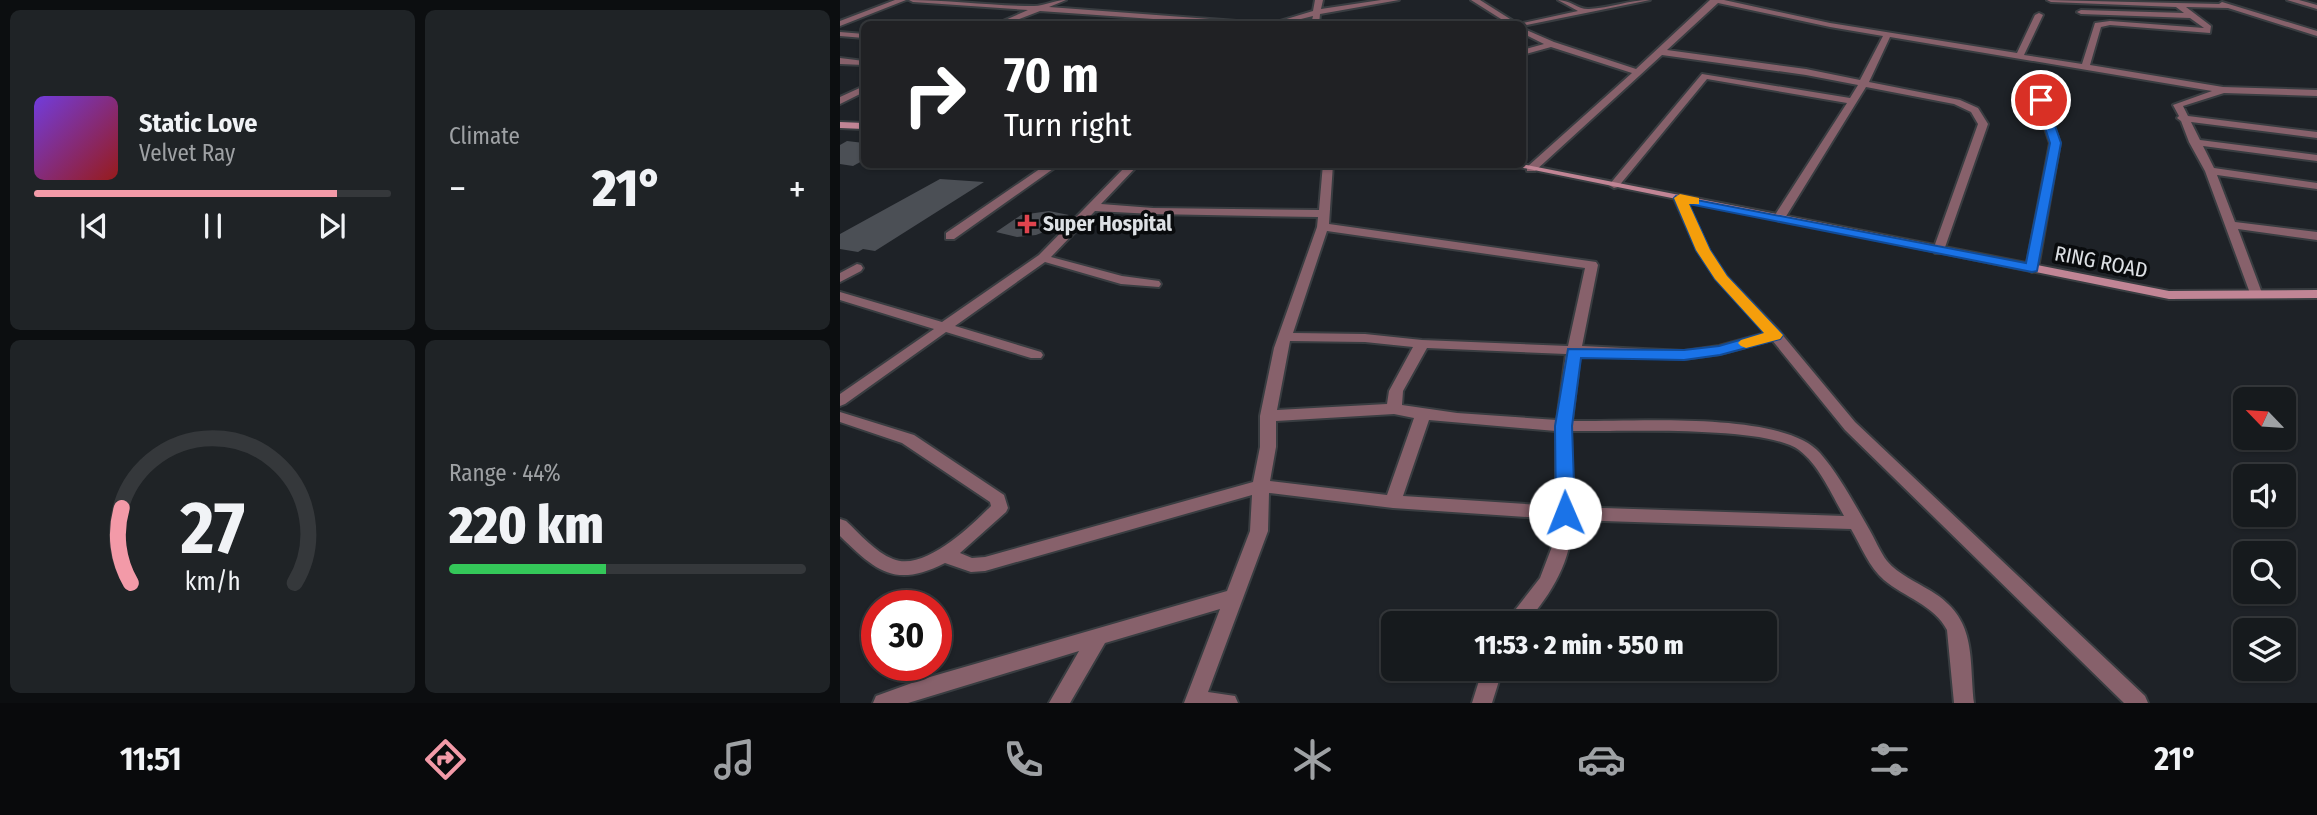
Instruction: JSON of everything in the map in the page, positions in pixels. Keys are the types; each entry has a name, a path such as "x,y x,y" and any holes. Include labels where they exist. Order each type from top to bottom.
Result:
{"main road":[{"path":"840,125 861,126"},
{"name":"RING ROAD","path":"1526,168 2169,295 2317,294"}],"street":[{"path":"840,24 902,0"},
{"path":"914,0 1213,21"},
{"path":"989,6 1004,0"},
{"path":"1008,21 1062,0"},
{"path":"1316,21 1319,0"},
{"path":"1285,21 1318,12 1395,0"},
{"path":"1475,0 1509,21"},
{"path":"1562,0 1585,12"},
{"path":"1526,23 1646,0"},
{"path":"2051,0 2228,6"},
{"path":"2210,0 2317,34"},
{"path":"2291,0 2317,6"},
{"path":"1531,169 1715,1 1830,25 2223,90 2317,93"},
{"path":"2114,1 2137,26"},
{"path":"2085,67 2098,25 2193,32 2209,30 2178,5"},
{"path":"2081,12 2192,16"},
{"path":"840,15 857,17"},
{"path":"1129,21 1140,15"},
{"path":"2020,55 2039,15"},
{"path":"1526,32 1551,44 1638,72"},
{"path":"1779,218 1853,101 1888,33"},
{"path":"840,34 861,36"},
{"path":"1526,52 1551,44"},
{"path":"1661,52 1735,61 1863,84 1957,102 1975,110 1983,124 1939,250"},
{"path":"840,61 861,63"},
{"path":"1614,185 1705,76 1853,101"},
{"path":"2032,268 2055,143 2035,87"},
{"path":"840,101 861,90"},
{"path":"2223,90 2178,105 2210,171 2256,293"},
{"path":"2182,118 2317,135"},
{"path":"2194,142 2317,158"},
{"path":"950,236 1049,168"},
{"path":"840,401 1043,258 1130,168"},
{"path":"1228,703 1195,701 1259,531 1261,486 1268,447 1268,416 1285,337 1324,220 1328,168"},
{"path":"2210,171 2317,186"},
{"path":"1680,198 1703,250 1722,279 1775,335 1850,426 2138,703"},
{"path":"1093,207 1324,220 1592,265 1574,352 1563,426 1565,513 1559,550 1549,580 1524,611"},
{"path":"2230,225 2317,236"},
{"path":"1043,258 1121,281 1154,284"},
{"path":"840,278 857,268"},
{"path":"840,296 1036,355"},
{"path":"1285,337 1365,338 1422,344 1684,355 1720,350 1775,335"},
{"path":"1394,409 1396,391 1422,344"},
{"path":"1268,416 1394,409 1423,415 1563,426 1751,430 1802,444 1819,462 1890,577 1941,607 1953,619 1957,629 1964,703"},
{"path":"1394,502 1423,415"},
{"path":"840,417 908,439 998,499 1000,508 945,555 919,567 898,569 886,564 840,526"},
{"path":"945,555 971,565 985,564 1261,486 1394,502 1565,513 1855,523"},
{"path":"883,703 923,688 1234,597"},
{"path":"1059,703 1097,639"},
{"path":"1482,703 1489,681"}],"building":[{"path":"847,141 861,143 861,162 853,166 840,164 840,145"},
{"path":"940,179 984,182 875,251 840,249 840,234"},
{"path":"1049,211 1069,215 1054,228 1036,235 1017,237 996,232 1021,215"}],"slow traffic":[{"path":"1694,201 1680,198 1703,250 1722,279 1775,335 1746,343"}],"place":[{"name":"Super Hospital","path":"1027,224"}],"route":[{"path":"1565,513 1563,426 1574,352 1684,355 1720,350 1775,335 1722,279 1703,250 1680,198 2032,268 2055,143 2041,100"}]}
